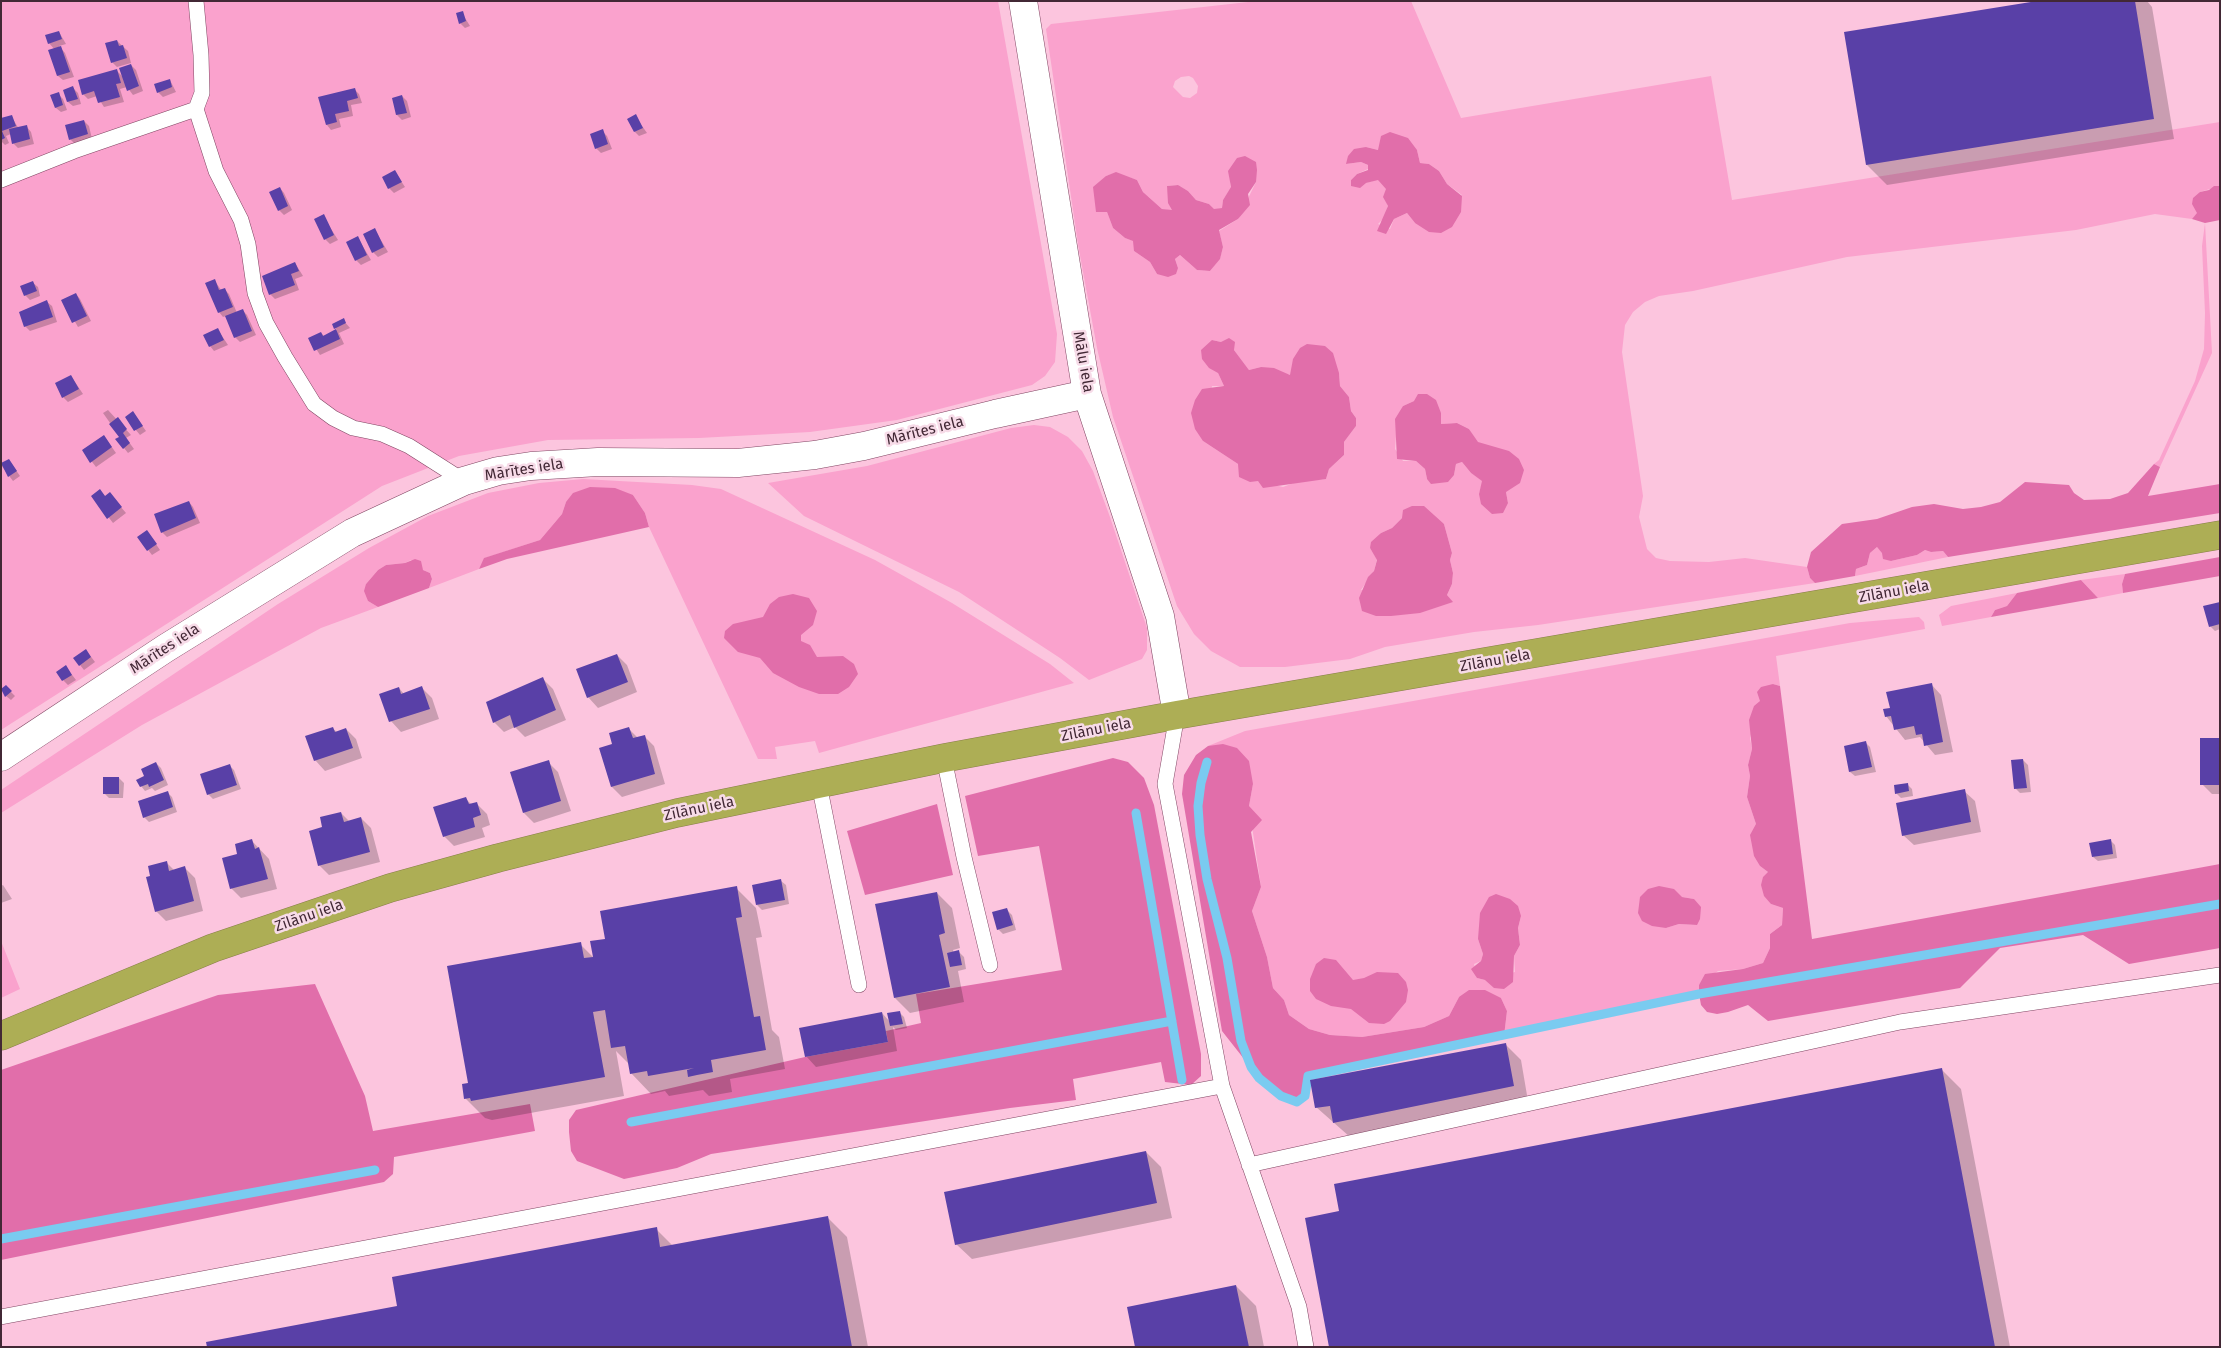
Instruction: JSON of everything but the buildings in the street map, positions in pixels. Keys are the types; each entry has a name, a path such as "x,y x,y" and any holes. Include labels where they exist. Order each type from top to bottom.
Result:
{"highway":[{"name":"Zīlānu iela","path":"1,1036 213,948 390,888 498,858 668,816 944,758 1177,715 2220,535"}],"street":[{"name":"Mālu iela","path":"1023,1 1087,394 1160,616 1177,715"},
{"name":"Mārītes iela","path":"1,757 166,648 352,533 464,481 498,471 531,466 598,462 738,463 816,455 864,446 1087,394"}],"lane":[{"path":"196,1 202,93 196,109 216,171 240,220 248,244 255,293 266,323 314,404 333,418 353,428 382,434 409,446 464,481"},
{"path":"1,180 74,151 196,109"},
{"path":"1177,715 1165,784 1222,1086 1298,1307 1306,1347"},
{"path":"944,758 964,857 990,965"},
{"path":"819,784 859,986"},
{"path":"1249,1165 1900,1022 2220,975"},
{"path":"1,1317 1222,1086"}],"shaded area":[{"path":"1,1 998,1 1057,334 1055,362 1045,376 1032,385 897,420 810,432 699,438 548,440 459,456 382,486 1,730"},
{"path":"1257,1 1411,1 1461,118 1711,76 1732,200 2220,122 2220,186 2200,192 2198,213 2192,219 2155,214 2076,230 1847,257 1693,291 1659,296 1645,302 1633,312 1625,325 1622,352 1643,496 1639,517 1647,549 1656,558 1670,561 1709,562 1745,558 1807,567 1810,578 1815,583 1538,625 1474,632 1385,647 1350,659 1285,667 1240,667 1211,651 1194,634 1177,606 1113,417 1097,348 1079,250 1046,29 1051,24","holes":["1189,76 1193,78 1198,86 1197,93 1190,98 1183,97 1173,87 1175,81 1181,77","1366,147 1378,150 1417,150 1420,163 1429,164 1439,171 1447,184 1462,195 1415,223 1407,213 1394,219 1390,229 1378,224 1384,218 1388,206 1384,197 1387,189 1378,179 1366,183 1351,180 1357,174 1368,169 1368,165 1361,162 1346,164","1229,171 1256,182 1238,219 1219,231 1223,247 1220,258 1210,271 1197,270 1180,255 1175,259 1178,268 1157,274 1150,262 1134,251 1134,241 1125,238 1113,228 1107,212 1106,176 1115,173 1137,180 1143,192 1162,209 1173,211 1167,186 1177,185 1188,191 1196,200 1209,204 1214,210 1222,208 1223,200 1231,188","1212,340 1221,342 1234,350 1249,370 1261,367 1290,375 1339,373 1340,386 1349,397 1351,411 1356,418 1356,426 1344,442 1344,455 1329,469 1326,479 1299,481 1283,487 1258,481 1238,464 1203,441 1212,386 1224,386 1218,373","1414,401 1441,413 1441,424 1457,423 1469,429 1506,492 1508,503 1479,494 1483,481 1471,473 1462,462 1456,464 1454,475 1427,479 1425,469 1416,461 1403,461 1395,449 1403,406","1402,518 1444,524 1452,553 1450,560 1453,573 1452,584 1447,595 1452,602 1361,590 1374,571 1377,559 1370,548 1381,533 1392,528"]},
{"path":"1390,132 1408,138 1417,150 1420,163 1429,164 1439,171 1447,184 1462,196 1461,212 1452,227 1441,233 1429,232 1415,223 1407,213 1394,219 1386,234 1377,231 1388,206 1383,197 1386,189 1378,180 1366,183 1360,188 1351,186 1351,180 1357,174 1368,170 1368,165 1361,162 1346,164 1348,156 1354,149 1366,147 1378,150 1381,136"},
{"path":"1245,156 1256,162 1257,170 1256,182 1248,194 1250,205 1238,219 1219,230 1223,247 1220,259 1210,271 1197,270 1180,255 1175,259 1178,268 1176,274 1168,277 1157,274 1150,262 1134,251 1133,241 1125,238 1113,228 1107,212 1096,212 1093,187 1106,176 1116,172 1137,180 1143,192 1162,209 1172,210 1168,203 1167,186 1178,185 1188,191 1196,200 1209,204 1214,209 1222,208 1223,200 1231,187 1228,171 1237,158"},
{"path":"2214,186 2220,186 2220,220 2205,223 2192,219 2197,213 2192,204 2193,198 2200,192 2209,190"},
{"path":"2205,223 2212,353 2160,467 2154,464 2159,460 2195,381 2204,349 2205,313 2202,246"},
{"path":"1229,338 1235,342 1234,350 1249,370 1261,367 1274,368 1290,375 1293,359 1300,348 1307,344 1325,346 1333,353 1339,373 1340,386 1349,397 1351,411 1356,418 1356,426 1344,442 1344,455 1329,469 1326,479 1263,488 1258,481 1250,482 1239,477 1238,464 1203,441 1195,429 1191,413 1195,400 1202,389 1224,386 1218,373 1209,368 1202,359 1201,350 1212,340 1221,342"},
{"path":"1418,394 1427,394 1436,400 1441,413 1441,424 1457,423 1469,429 1478,442 1509,451 1519,459 1524,470 1520,483 1506,492 1508,503 1503,513 1492,514 1481,504 1479,494 1482,481 1471,473 1462,462 1456,464 1454,475 1448,482 1431,484 1427,479 1425,469 1416,461 1397,459 1395,419 1403,406 1414,401"},
{"path":"1034,425 1050,427 1068,437 1082,451 1093,471 1110,517 1147,628 1147,650 1142,659 1089,680 1060,658 959,592 804,516 768,483 867,466 1011,428"},
{"path":"2154,464 2160,467 2148,496 2220,484 2220,513 1948,557 1943,551 1931,552 1925,550 1917,555 1891,561 1883,559 1882,553 1877,547 1870,553 1867,565 1856,569 1855,576 1815,583 1810,578 1807,567 1811,552 1842,524 1877,519 1912,507 1934,504 1963,509 1981,507 2000,502 2025,482 2069,485 2074,493 2084,500 2110,499 2128,493"},
{"path":"583,479 692,485 721,489 875,560 952,603 1050,664 1074,683 819,753 815,741 775,747 777,759 758,759 649,527 645,513 633,495 566,502 562,514 540,540 485,558 479,569 429,588 432,579 430,573 411,560 405,563 386,565 378,570 366,584 368,601 378,607 321,628 142,725 1,813 1,790 278,604 369,548 428,516 488,493 539,483"},
{"path":"590,487 615,488 633,495 645,513 649,527 507,559 479,569 484,558 540,540 562,514 566,502 573,493"},
{"path":"1412,506 1424,506 1444,524 1452,553 1450,560 1453,573 1452,584 1447,595 1453,602 1420,613 1391,616 1376,616 1362,611 1359,598 1368,577 1374,571 1377,560 1370,548 1371,542 1381,533 1392,528 1402,518 1403,510"},
{"path":"1877,547 1891,561 1917,555 1925,550 1931,552 1943,551 1948,557 1855,576 1856,569 1867,565 1870,553"},
{"path":"2220,557 2220,576 2123,593 2122,584 2125,574"},
{"path":"415,559 421,561 423,570 430,573 432,579 429,588 378,607 368,601 364,591 366,584 378,570 386,565 405,563"},
{"path":"2125,574 2122,584 2123,593 2098,598 2081,580"},
{"path":"2081,580 2098,598 1991,617 1995,610 2007,606 2017,593"},
{"path":"2017,593 2007,606 1995,610 1991,617 1942,626 1939,615 1951,606"},
{"path":"793,594 809,598 817,611 813,625 801,635 801,641 810,645 817,657 843,656 854,664 858,674 849,687 838,694 819,694 799,687 773,673 760,658 738,652 724,638 725,631 733,624 763,617 770,604 779,597"},
{"path":"1919,617 1924,622 1925,629 1776,656 1780,686 1773,684 1760,701 1750,738 1752,749 1748,765 1750,776 1747,797 1756,824 1760,866 1768,872 1771,904 1783,908 1782,925 1770,934 1770,948 1763,963 1743,969 1718,971 1699,985 1699,994 1504,1036 1507,1011 1501,998 1459,997 1449,1016 1424,1027 1362,1037 1330,1035 1309,1029 1289,1015 1284,1000 1273,988 1267,957 1252,911 1261,887 1249,806 1253,784 1208,746 1245,731 1850,623","holes":["1682,897 1694,899 1697,925 1679,924 1666,928","1521,916 1518,928 1520,945 1514,956 1515,972 1485,980 1477,978 1474,964 1481,961 1483,954 1478,939"]},
{"path":"1773,684 1780,686 1812,939 2220,864 2220,948 2129,964 2083,935 2000,948 1960,988 1768,1021 1748,1005 1717,1014 1707,1012 1701,1005 1699,994 1699,985 1705,974 1743,969 1763,963 1770,948 1770,934 1782,925 1783,908 1771,904 1764,896 1761,885 1763,877 1768,872 1760,866 1754,856 1750,835 1756,824 1747,797 1750,776 1748,765 1752,749 1749,720 1754,706 1760,701 1757,692 1761,687"},
{"path":"1223,744 1237,748 1249,761 1253,784 1249,806 1262,820 1251,832 1261,887 1252,911 1267,957 1273,988 1284,1000 1289,1015 1309,1029 1330,1035 1362,1037 1424,1027 1449,1016 1459,997 1469,990 1485,990 1501,998 1507,1011 1504,1036 1308,1076 1305,1096 1297,1102 1281,1096 1259,1078 1222,1031 1182,794 1184,775 1196,755 1208,746"},
{"path":"1113,758 1128,762 1144,778 1154,805 1201,1054 1201,1076 1191,1085 1165,1082 1161,1062 1073,1079 1076,1100 1010,1108 711,1154 677,1168 624,1179 577,1161 571,1151 569,1132 569,1120 576,1110 805,1057 888,1042 886,1031 921,1023 916,994 1062,970 1039,846 978,856 965,796"},
{"path":"937,804 953,875 865,895 847,831"},
{"path":"1659,886 1674,889 1682,897 1694,899 1701,907 1700,919 1697,925 1679,924 1666,928 1652,926 1642,921 1638,913 1640,897 1648,889"},
{"path":"1496,894 1510,899 1518,906 1521,916 1518,928 1520,945 1514,956 1513,982 1504,989 1494,988 1485,980 1477,978 1471,969 1481,961 1483,954 1478,939 1480,913 1489,897"},
{"path":"1,941 20,989 1,998"},
{"path":"1324,958 1336,960 1353,980 1364,978 1377,972 1398,973 1406,982 1408,990 1406,1002 1390,1021 1384,1024 1369,1023 1351,1009 1331,1006 1316,999 1310,991 1310,979 1316,964"},
{"path":"315,984 365,1096 373,1131 530,1104 535,1131 394,1157 393,1174 384,1182 1,1260 1,1070 218,995"}],"waterway":[{"path":"1207,762 1201,783 1198,806 1200,835 1207,879 1227,958 1241,1041 1251,1067 1259,1078 1281,1096 1297,1102 1305,1096 1308,1076 1699,994 2220,904"},
{"path":"1136,813 1182,1080"},
{"path":"631,1122 1172,1021"},
{"path":"1,1239 375,1170"}]}
